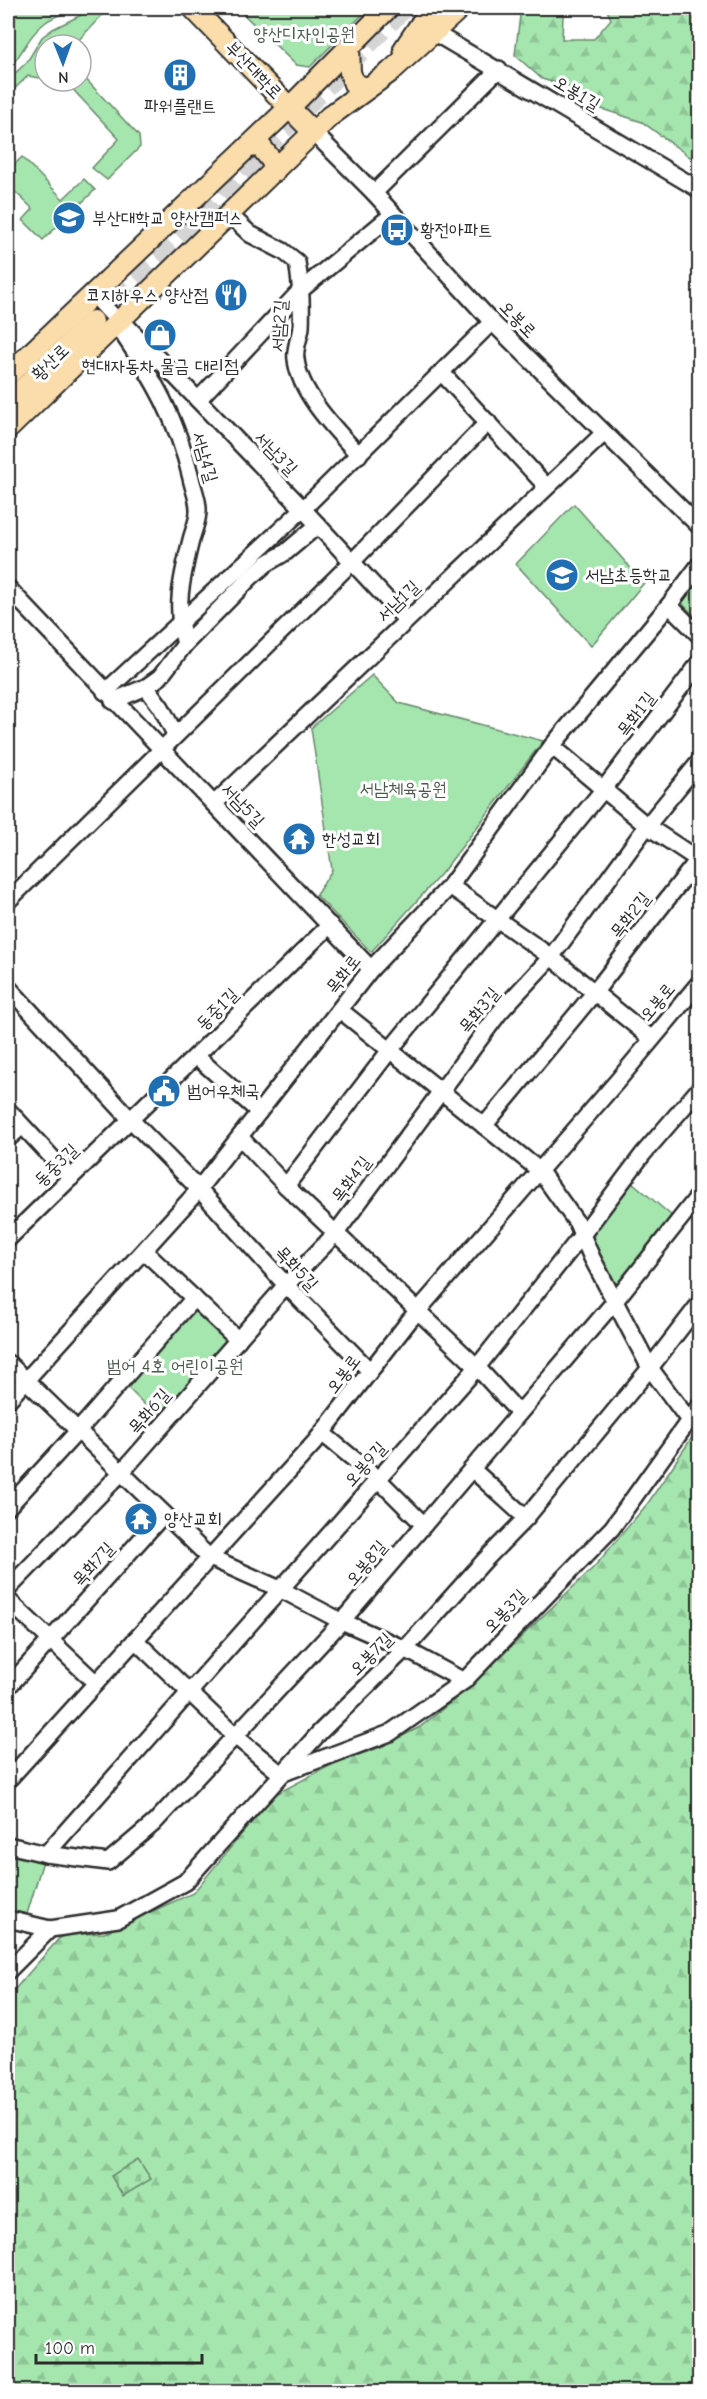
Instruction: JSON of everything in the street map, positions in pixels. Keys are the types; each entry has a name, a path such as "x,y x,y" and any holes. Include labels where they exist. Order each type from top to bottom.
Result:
{"main road":[{"name":"부산대학로","path":"193,8 314,133"},
{"path":"8,375 290,107 388,8"},
{"path":"8,429 110,323 230,215 330,116 390,72 460,8"},
{"path":"390,72 426,9"},
{"path":"349,47 350,72 354,84 368,88"},
{"path":"249,146 261,147 272,161 274,172"},
{"path":"73,313 98,308 110,323"},
{"name":"황산로","path":"8,403 110,323"}],"street":[{"name":"오봉1길","path":"433,32 499,69 699,190"},
{"path":"374,193 499,69"},
{"name":"오봉로","path":"314,133 374,193 492,322 699,527"},
{"path":"198,400 301,290 393,214"},
{"name":"서남2길","path":"230,215 250,234 283,251 297,262 301,290 300,329 295,359 304,383 332,425 359,455"},
{"path":"93,294 110,323"},
{"path":"109,696 179,623 303,509 492,322"},
{"name":"서남3길","path":"110,323 198,400 406,620"},
{"name":"서남4길","path":"110,323 151,375 172,416 188,464 198,510 179,603 179,623 185,644"},
{"path":"442,373 546,486"},
{"path":"8,901 352,562 488,422"},
{"name":"서남1길","path":"214,804 603,434"},
{"path":"109,696 146,687 160,676 185,644 251,577 318,525"},
{"name":"목화로","path":"8,1400 199,1189 371,969 450,885 552,746 669,605 699,564"},
{"name":"서남5길","path":"8,588 371,969"},
{"path":"669,605 699,636"},
{"name":"목화1길","path":"603,790 699,662"},
{"path":"146,687 160,706 175,734"},
{"name":"목화2길","path":"552,746 647,826 699,859 594,993"},
{"path":"551,957 647,826 699,761"},
{"path":"286,1186 390,1050 603,790"},
{"path":"450,885 551,957 652,1039"},
{"name":"동중1길","path":"131,1120 330,925"},
{"name":"목화3길","path":"441,1090 499,1013 551,957"},
{"name":"오봉로","path":"8,1780 322,1433 417,1311 699,982"},
{"path":"8,987 131,1120 199,1189"},
{"path":"484,1126 594,993"},
{"path":"340,1010 539,1170 577,1223 650,1368 688,1419"},
{"path":"197,1057 259,1112"},
{"name":"오봉9길","path":"46,1854 477,1367 643,1154 699,1088"},
{"name":"목화4길","path":"286,1286 336,1233 441,1090"},
{"path":"8,1110 71,1178"},
{"name":"동중3길","path":"8,1239 131,1120"},
{"path":"8,1139 22,1126"},
{"path":"240,1137 286,1186 477,1367 519,1413"},
{"name":"목화5길","path":"199,1189 286,1286 370,1371"},
{"name":"오봉8길","path":"8,1845 46,1854 108,1862 154,1823 342,1621 615,1301 699,1194"},
{"path":"144,1251 238,1340"},
{"name":"목화6길","path":"121,1473 286,1286"},
{"path":"8,1507 194,1298"},
{"name":"오봉7길","path":"8,1919 50,1929 118,1919 185,1882 320,1732 405,1649 526,1518 650,1368 699,1303"},
{"path":"8,1363 24,1381 210,1558 405,1649 464,1681"},
{"name":"오봉3길","path":"281,1774 390,1733 464,1681 612,1528 699,1405"},
{"path":"322,1433 378,1479 424,1524"},
{"path":"472,1469 526,1518"},
{"path":"8,1588 121,1473"},
{"name":"목화7길","path":"8,1687 164,1514"},
{"path":"8,1600 96,1683"},
{"path":"135,1640 235,1736 281,1774"},
{"path":"8,1971 50,1929"}],"green space":[{"path":"8,8 81,8 54,17 40,27 33,33 8,70"},
{"path":"95,8 106,8 85,33 48,33"},
{"name":"양산디자인공원","path":"237,8 369,8 310,67 296,65"},
{"path":"521,8 567,8 563,17 562,39 594,39 611,19 606,8 699,8 699,160 690,157 642,122 599,108 575,89 542,79 515,55"},
{"path":"33,52 33,77 28,76 8,95 8,80 27,62"},
{"path":"93,87 139,136 140,147 107,180 92,168 119,139 76,93 93,93"},
{"path":"22,157 63,199 84,179 95,190 43,240 23,220 33,209 8,185 8,171"},
{"path":"574,504 644,583 591,646 516,564"},
{"path":"699,577 699,621 681,602"},
{"name":"서남체육공원","path":"372,675 399,703 543,741 441,874 371,952 316,895 332,870 311,728"},
{"path":"632,1182 672,1216 615,1288 588,1237"},
{"name":"범어 4호 어린이공원","path":"194,1305 232,1341 160,1420 124,1384"},
{"path":"699,1427 699,2391 8,2392 8,1997 62,1935 104,1933 193,1893 274,1795 335,1763 381,1747 420,1727 467,1689 595,1566 648,1503"},
{"path":"8,1853 43,1861 27,1914 8,1910"},
{"path":"138,2159 151,2179 123,2196 111,2176"}],"tunnel":[{"path":"93,321 404,8"}],"place":[{"name":"파워플랜트","path":"180,75"},
{"name":"부산대학교 양산캠퍼스","path":"69,218"},
{"name":"황전아파트","path":"397,230"},
{"name":"코지하우스 양산점","path":"231,295"},
{"name":"현대자동차 물금 대리점","path":"160,335"},
{"name":"서남초등학교","path":"562,575"},
{"name":"한성교회","path":"299,839"},
{"name":"범어우체국","path":"164,1091"},
{"name":"양산교회","path":"141,1519"}]}
